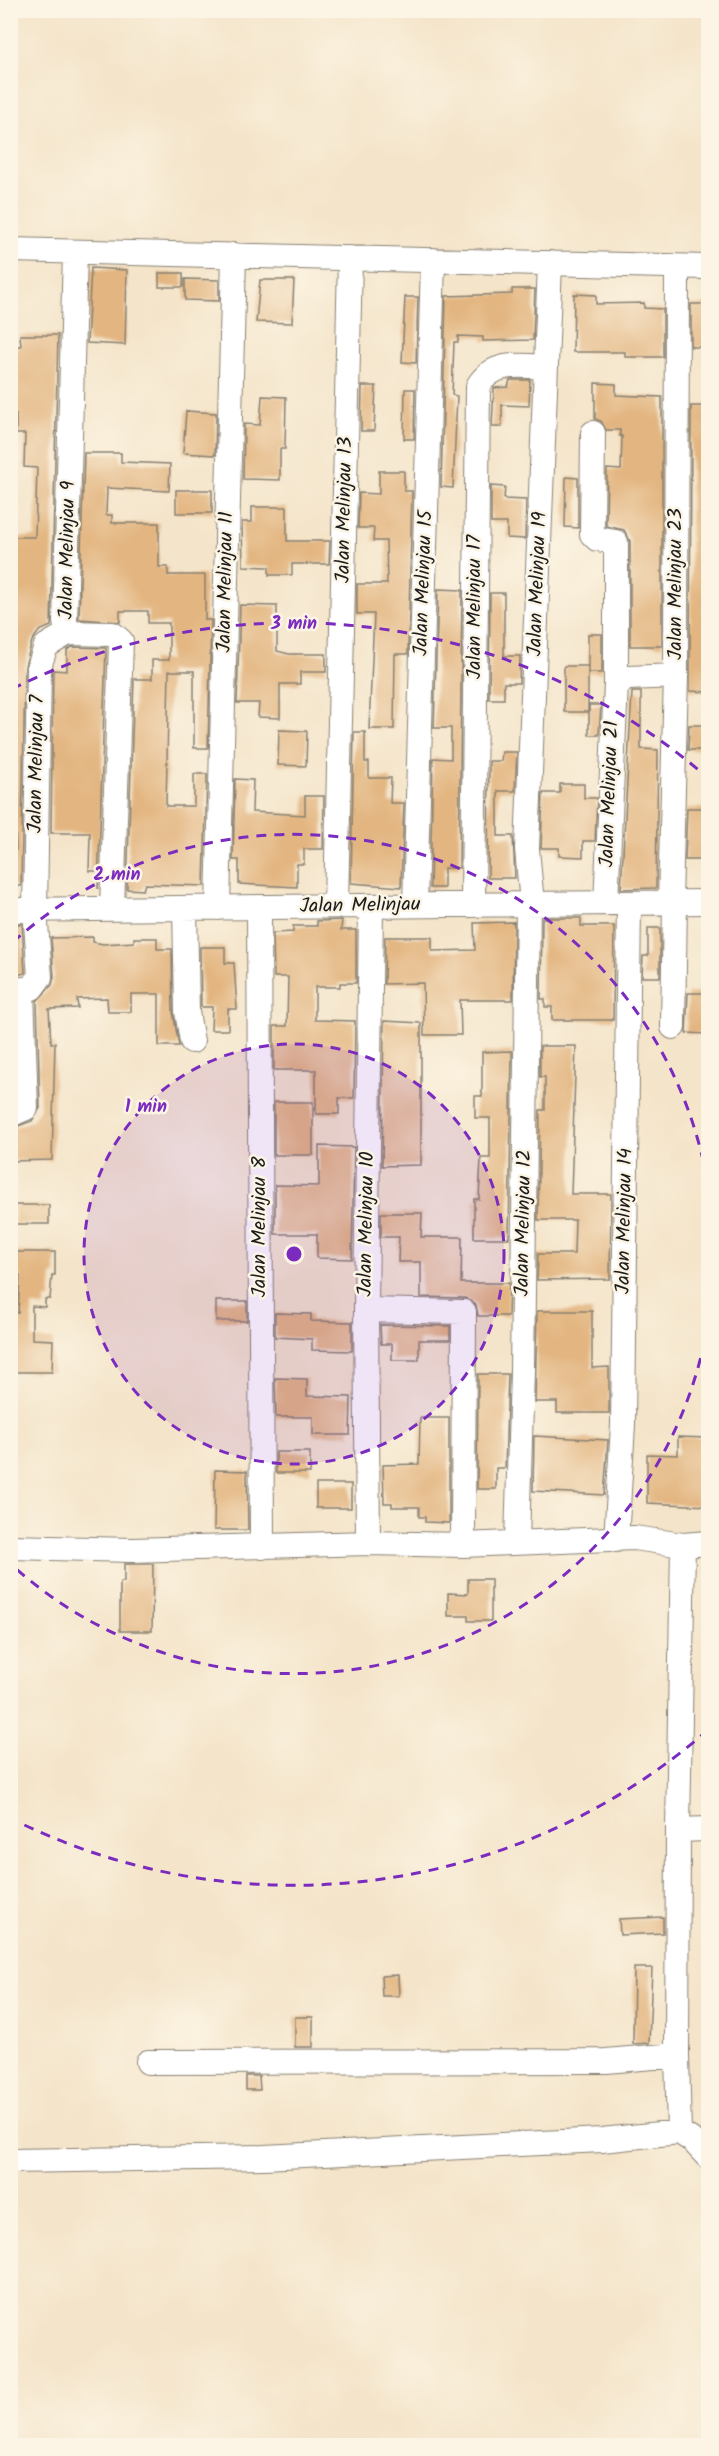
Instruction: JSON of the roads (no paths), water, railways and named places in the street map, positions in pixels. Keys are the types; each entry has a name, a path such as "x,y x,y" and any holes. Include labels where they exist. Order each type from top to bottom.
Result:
{"street":[{"path":"10,250 708,267"},
{"name":"Jalan Melinjau 9","path":"75,252 65,622 68,633 113,634 121,641 112,909"},
{"name":"Jalan Melinjau 11","path":"218,908 234,255"},
{"name":"Jalan Melinjau 13","path":"336,906 350,258"},
{"name":"Jalan Melinjau 15","path":"415,905 433,260"},
{"name":"Jalan Melinjau 19","path":"530,904 527,849 550,263"},
{"name":"Jalan Melinjau 23","path":"673,1027 677,267"},
{"name":"Jalan Melinjau 17","path":"473,905 478,386 483,378 495,369 514,364 546,367"},
{"name":"Jalan Melinjau 21","path":"593,433 592,534 597,539 616,542 617,903"},
{"name":"Jalan Melinjau 7","path":"16,991 32,988 40,977 34,910 39,667 46,646 68,633"},
{"path":"616,684 628,678 676,676"},
{"name":"Jalan Melinjau","path":"10,910 708,902"},
{"name":"Jalan Melinjau 14","path":"615,1540 623,1425 617,903"},
{"name":"Jalan Melinjau 12","path":"517,1542 530,904"},
{"name":"Jalan Melinjau 10","path":"368,1543 366,1310 371,906"},
{"name":"Jalan Melinjau 8","path":"259,907 262,1548"},
{"path":"185,908 187,1012 192,1041"},
{"path":"10,1115 26,1108 16,991"},
{"path":"366,1310 464,1311 463,1545"},
{"path":"10,1547 132,1550 262,1548 368,1543 463,1545 634,1539 683,1545 708,1543"},
{"path":"679,2132 676,2055 683,1545"},
{"path":"678,1830 708,1829"},
{"path":"148,2062 606,2061 676,2055"},
{"path":"10,2161 264,2157 602,2140 679,2132 693,2141 708,2157"}]}
